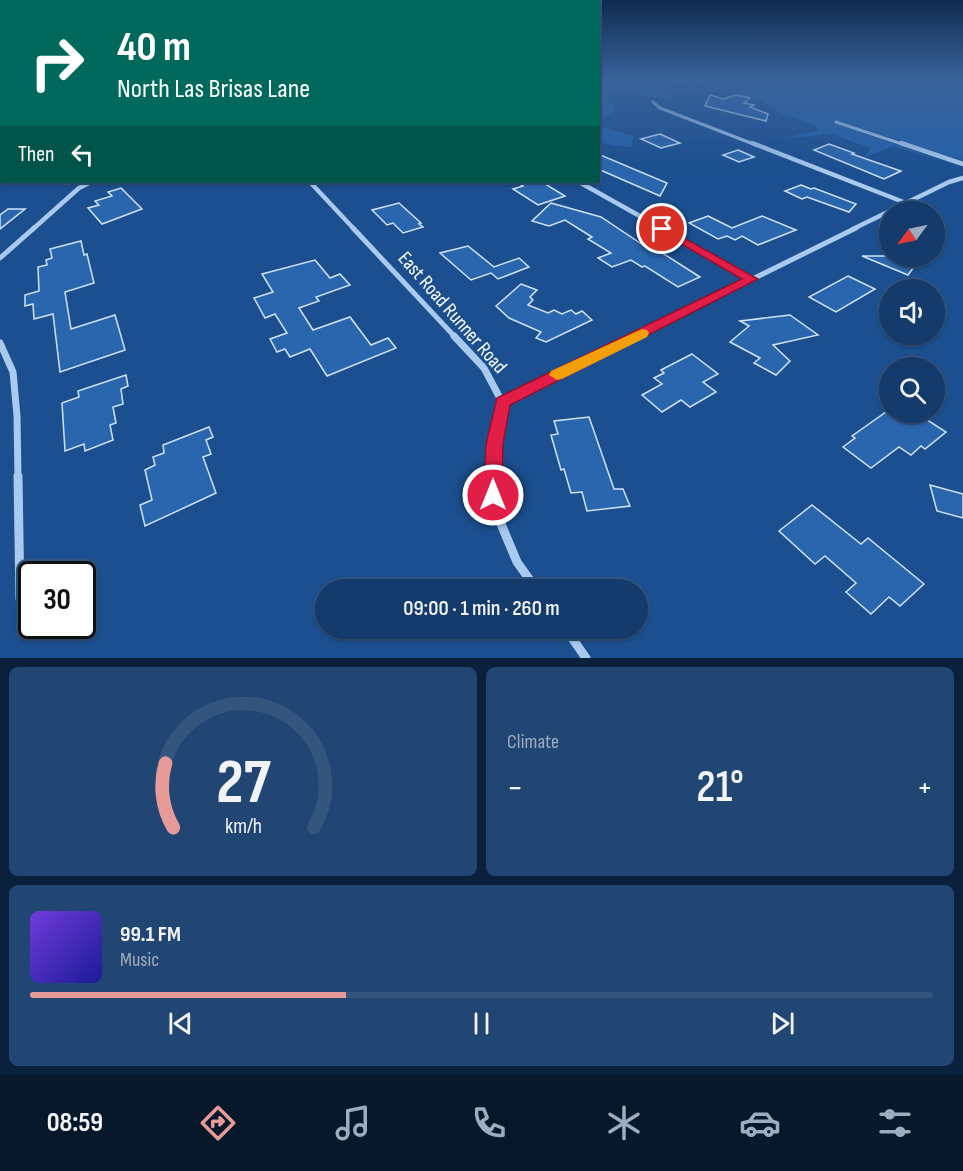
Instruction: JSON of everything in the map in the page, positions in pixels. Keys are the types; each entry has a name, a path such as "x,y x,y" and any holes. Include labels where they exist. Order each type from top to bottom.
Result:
{"street":[{"path":"664,110 901,201"},
{"path":"836,122 963,164"},
{"path":"910,201 949,182 963,178"},
{"path":"0,258 79,188 89,183"},
{"name":"East Road Runner Road","path":"311,183 484,368 502,402 492,473 496,512 517,562 529,579"},
{"path":"581,183 752,279"},
{"path":"502,402 879,216"},
{"path":"0,343 13,372 19,561"},
{"path":"573,639 586,658"}],"shaded area":[{"path":"600,110 617,110 600,118"},
{"path":"776,110 963,110 963,160 839,121 835,123 942,161 894,146 864,157 871,148 831,134 781,139 819,130 814,125"},
{"path":"600,126 633,136 632,147 600,142"}],"building":[{"path":"720,110 757,110 768,114 766,121"},
{"path":"660,134 680,143 661,148 641,139"},
{"path":"829,144 901,171 884,179 814,150"},
{"path":"738,150 754,157 739,162 723,155"},
{"path":"600,155 667,183 660,196 600,170"},
{"path":"518,183 544,183 565,196 538,205 513,189 523,186"},
{"path":"801,185 856,204 849,212 807,197 802,199 785,191"},
{"path":"121,188 142,209 102,224 88,208 99,205 95,201 112,196 108,192"},
{"path":"399,203 423,227 403,233 393,223 387,225 372,210"},
{"path":"551,203 601,217 652,251 656,249 700,277 678,287 631,260 612,267 598,258 611,253 588,239 592,237 565,220 549,226 532,221"},
{"path":"8,209 25,209 0,229 0,215"},
{"path":"708,216 732,228 762,216 796,230 758,245 742,236 735,240 727,236 718,239 689,223"},
{"path":"81,241 84,255 87,254 94,283 65,292 71,329 115,315 125,350 60,372 53,314 34,319 33,304 25,306 25,295 39,291 38,267 47,265 46,260 52,258 50,249"},
{"path":"468,246 494,267 519,258 529,267 498,279 491,273 471,280 440,253"},
{"path":"862,256 879,256 879,263"},
{"path":"315,260 330,278 340,274 350,285 316,297 319,301 299,308 313,330 350,317 371,345 388,338 396,348 327,376 310,349 290,357 285,349 277,352 270,339 287,333 275,314 265,318 254,298 273,292 262,274"},
{"path":"889,267 914,267 908,275"},
{"path":"848,276 875,289 836,312 809,297"},
{"path":"521,284 537,290 530,297 533,300 528,305 548,313 554,310 562,314 571,310 576,314 582,311 592,320 546,342 536,338 541,332 509,318 496,306"},
{"path":"790,315 818,335 773,345 790,361 776,375 754,363 760,358 730,342 749,326 740,321"},
{"path":"692,354 718,374 703,382 716,392 690,407 681,400 662,412 642,395 662,384 654,378 664,373 661,370"},
{"path":"126,375 128,386 121,389 123,404 113,407 116,423 110,425 113,440 85,451 84,444 65,451 62,403 79,397 78,391"},
{"path":"589,417 614,489 623,489 630,506 587,511 582,492 571,493 564,469 561,470 551,435 558,434 554,421"},
{"path":"879,417 879,423 932,423 946,432 925,449 921,446 911,455 899,447 871,468 843,447 855,438 852,436"},
{"path":"209,427 213,437 206,440 211,454 203,457 216,493 145,526 140,505 152,500 145,470 155,465 153,457 164,453 163,445"},
{"path":"930,485 963,494 963,518 937,511"},
{"path":"812,505 861,544 868,538 924,584 900,606 889,597 871,614 846,592 856,583 825,556 815,564 779,531"}],"slow traffic":[{"path":"557,375 642,333"}],"route":[{"path":"493,495 492,473 502,402 752,279 662,229"}]}
